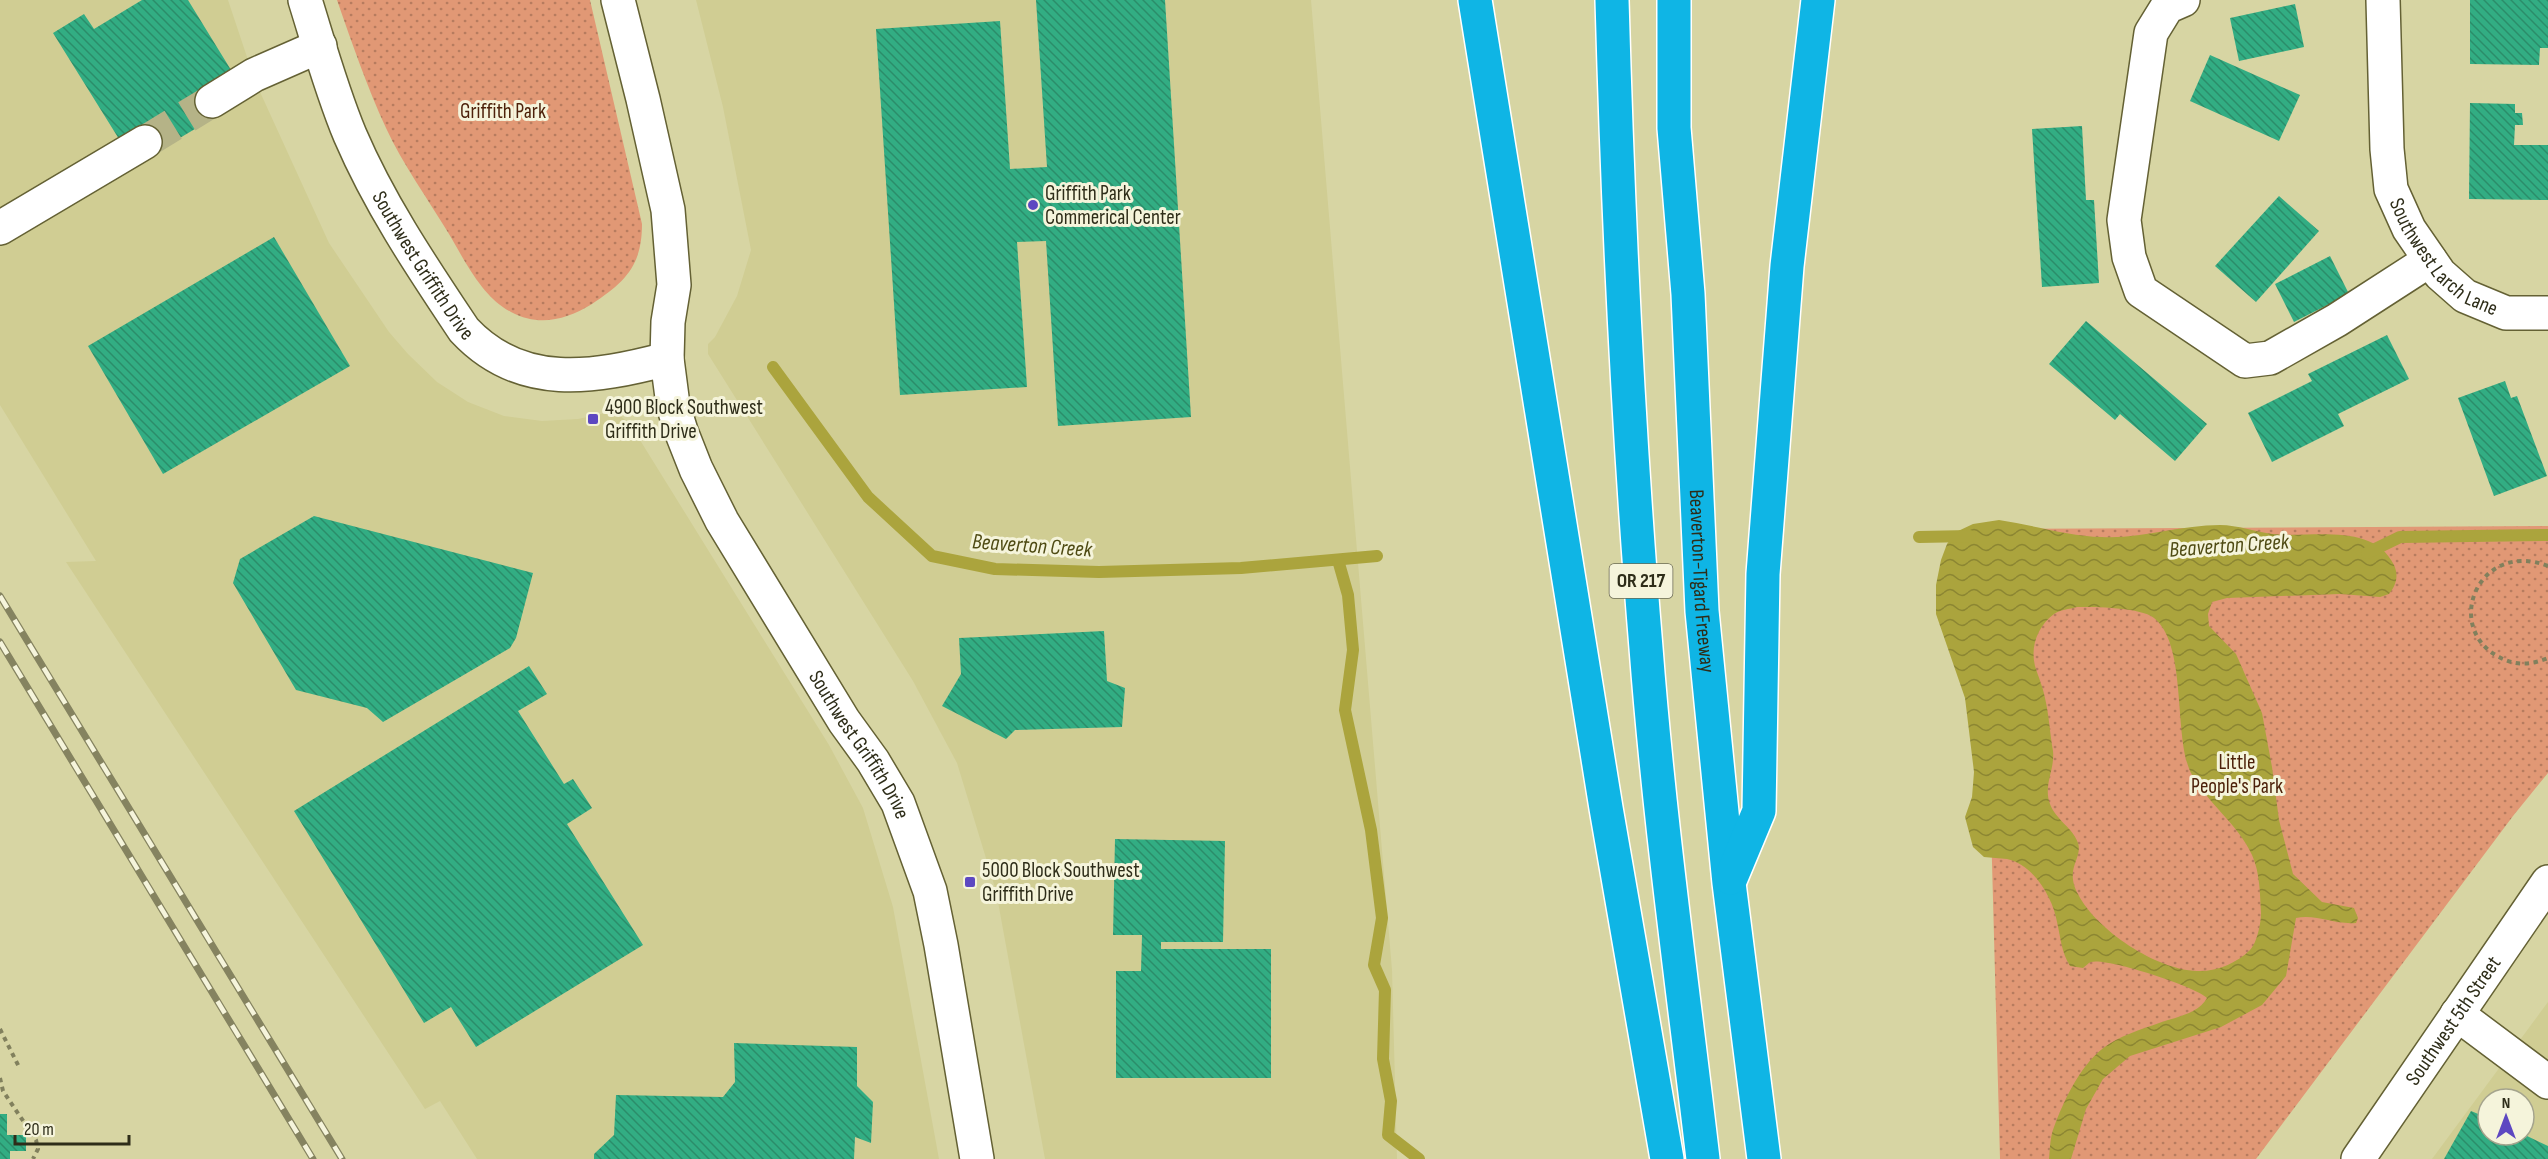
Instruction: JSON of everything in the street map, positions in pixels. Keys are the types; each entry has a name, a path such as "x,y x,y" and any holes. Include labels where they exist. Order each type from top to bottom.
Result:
{"highway":[{"path":"1475,0 1606,808 1667,1159"},
{"name":"OR 217","path":"1612,0 1625,333 1646,650 1668,870 1703,1159"},
{"name":"Beaverton-Tigard Freeway","path":"1674,0 1674,128 1688,294 1702,611 1729,883 1764,1159"},
{"path":"1729,883 1759,811 1763,574 1787,266 1818,0"}],"street":[{"name":"Southwest Griffith Drive","path":"305,0 350,134 372,181 400,234 464,330 477,344 493,356 516,366 538,372 566,375 618,372 667,359"},
{"name":"Southwest Griffith Drive","path":"618,0 644,99 668,210 674,285 668,322 667,359 673,405 681,431 696,469 722,521 844,721 873,761 898,803 918,855 932,902 977,1159"},
{"path":"2182,0 2167,7 2151,33 2127,196 2124,220 2129,257 2141,291 2245,362 2270,358 2337,320 2430,260"},
{"name":"Southwest Larch Lane","path":"2383,0 2387,149 2391,189 2409,229 2440,274 2465,296 2506,313 2548,313"},
{"path":"212,100 254,75 320,46"},
{"path":"0,228 145,142"},
{"name":"Southwest 5th Street","path":"2358,1159 2548,882"},
{"path":"2457,1014 2548,1082"}],"path":[{"path":"2548,566 2535,561 2519,560 2504,563 2490,571 2480,583 2473,597 2471,613 2474,628 2481,642 2492,654 2506,661 2521,664 2548,658"},
{"path":"0,1029 20,1069"},
{"path":"0,1078 3,1091 36,1140 38,1149 33,1159"}],"shaded area":[{"path":"0,0 228,0 255,81 329,243 389,332 408,354 437,382 468,402 504,416 542,421 578,419 610,412 618,414 630,424 829,745 863,808 893,907 939,1159 477,1159 440,1101 425,1109 66,562 96,561 0,405"},
{"path":"696,0 1311,0 1392,970 1397,1159 1045,1159 996,891 957,763 913,681 708,354 708,344 715,337 737,296 751,250 723,107"},
{"path":"2548,1002 2548,1159 2432,1159 2476,1099 2476,1147 2536,1147 2536,1087 2485,1087"}],"green space":[{"name":"Griffith Park","path":"337,0 590,0 642,224 639,251 635,262 614,288 582,310 552,320 521,317 491,297 468,267 393,142 366,81"},
{"name":"Little People's Park","path":"2548,526 2548,773 2513,816 2256,1159 2000,1159 1983,529"}],"water":[{"path":"1999,520 2102,537 2132,536 2220,525 2273,534 2340,535 2357,537 2384,551 2394,565 2396,573 2395,584 2389,594 2380,597 2340,594 2227,598 2212,602 2208,614 2209,626 2236,654 2262,713 2279,820 2293,874 2322,902 2354,908 2358,918 2356,923 2348,923 2311,917 2296,918 2286,976 2262,1005 2221,1027 2130,1056 2103,1079 2086,1109 2071,1159 2049,1159 2052,1135 2069,1092 2091,1060 2099,1051 2116,1040 2190,1012 2204,1003 2207,998 2170,980 2132,968 2100,962 2091,962 2083,968 2070,966 2063,950 2055,913 2040,883 2016,862 1984,857 1973,847 1965,817 1972,797 1974,772 1965,698 1936,614 1936,585 1947,544 1956,532 1973,524","holes":["2077,607 2128,610 2147,614 2154,618 2165,631 2176,669 2182,737 2191,773 2205,794 2239,833 2252,855 2258,876 2261,913 2257,938 2250,950 2226,966 2197,971 2181,969 2147,956 2129,946 2099,921 2087,908 2074,885 2073,871 2079,849 2078,843 2056,815 2048,797 2053,751 2046,704 2035,666 2034,651 2040,630 2048,619 2054,614"]}],"building":[{"path":"142,0 188,0 231,70 204,87 220,114 153,154 119,139 53,33 84,14 94,29"},
{"name":"Griffith Park Commerical Center","path":"1036,0 1165,0 1191,417 1058,426 1046,241 1017,242 1027,387 900,395 876,29 1000,21 1010,169 1047,167"},
{"path":"2470,0 2548,0 2548,48 2540,48 2539,65 2470,64"},
{"path":"2295,4 2304,47 2239,61 2230,18"},
{"path":"2210,55 2300,95 2279,141 2190,101"},
{"path":"2470,103 2515,104 2515,113 2522,113 2523,125 2515,125 2514,145 2548,145 2548,200 2469,199"},
{"path":"2082,126 2086,200 2094,200 2099,283 2042,287 2032,129"},
{"path":"2279,196 2319,231 2256,302 2215,266"},
{"path":"274,237 350,366 163,474 88,346"},
{"path":"2330,256 2349,294 2294,322 2275,284"},
{"path":"2086,321 2207,424 2175,461 2120,414 2115,420 2049,364"},
{"path":"2387,335 2409,379 2338,414 2344,426 2272,462 2248,413 2312,381 2308,374"},
{"path":"2505,381 2511,398 2517,396 2547,476 2494,496 2458,398"},
{"path":"314,516 533,573 516,638 510,648 383,722 367,708 296,690 233,583 240,559"},
{"path":"1104,631 1107,681 1125,688 1122,727 1015,730 1006,739 942,706 961,674 959,638"},
{"path":"529,666 547,694 518,711 564,784 573,779 592,808 567,824 643,945 476,1047 451,1007 424,1023 294,811"},
{"path":"1115,839 1225,841 1223,942 1161,942 1161,949 1271,949 1271,1078 1116,1078 1116,971 1141,971 1142,935 1113,935"},
{"path":"734,1043 857,1047 857,1086 873,1102 871,1143 855,1137 854,1159 594,1159 594,1154 614,1135 616,1095 723,1097 735,1082"},
{"path":"2471,1111 2476,1113 2476,1147 2536,1147 2536,1140 2548,1146 2548,1159 2444,1159"},
{"path":"0,1114 7,1114 7,1135 26,1135 26,1151 10,1151 10,1159 0,1159"}],"waterway":[{"name":"Beaverton Creek","path":"773,367 868,497 932,556 995,569 1099,572 1241,568 1377,556"},
{"name":"Beaverton Creek","path":"2367,553 2400,537 2548,535"},
{"name":"Beaverton Creek","path":"1919,537 1970,536"},
{"path":"1338,560 1348,595 1353,650 1345,710 1371,830 1382,918 1374,965 1385,990 1383,1059 1391,1101 1388,1135 1419,1159"}],"tunnel":[{"path":"145,142 212,101"}],"railway":[{"path":"0,596 342,1159"},
{"path":"0,642 313,1159"}],"place":[{"name":"Griffith Park Commerical Center","path":"1033,205"},
{"name":"4900 Block Southwest Griffith Drive","path":"593,419"},
{"name":"5000 Block Southwest Griffith Drive","path":"970,882"}]}
